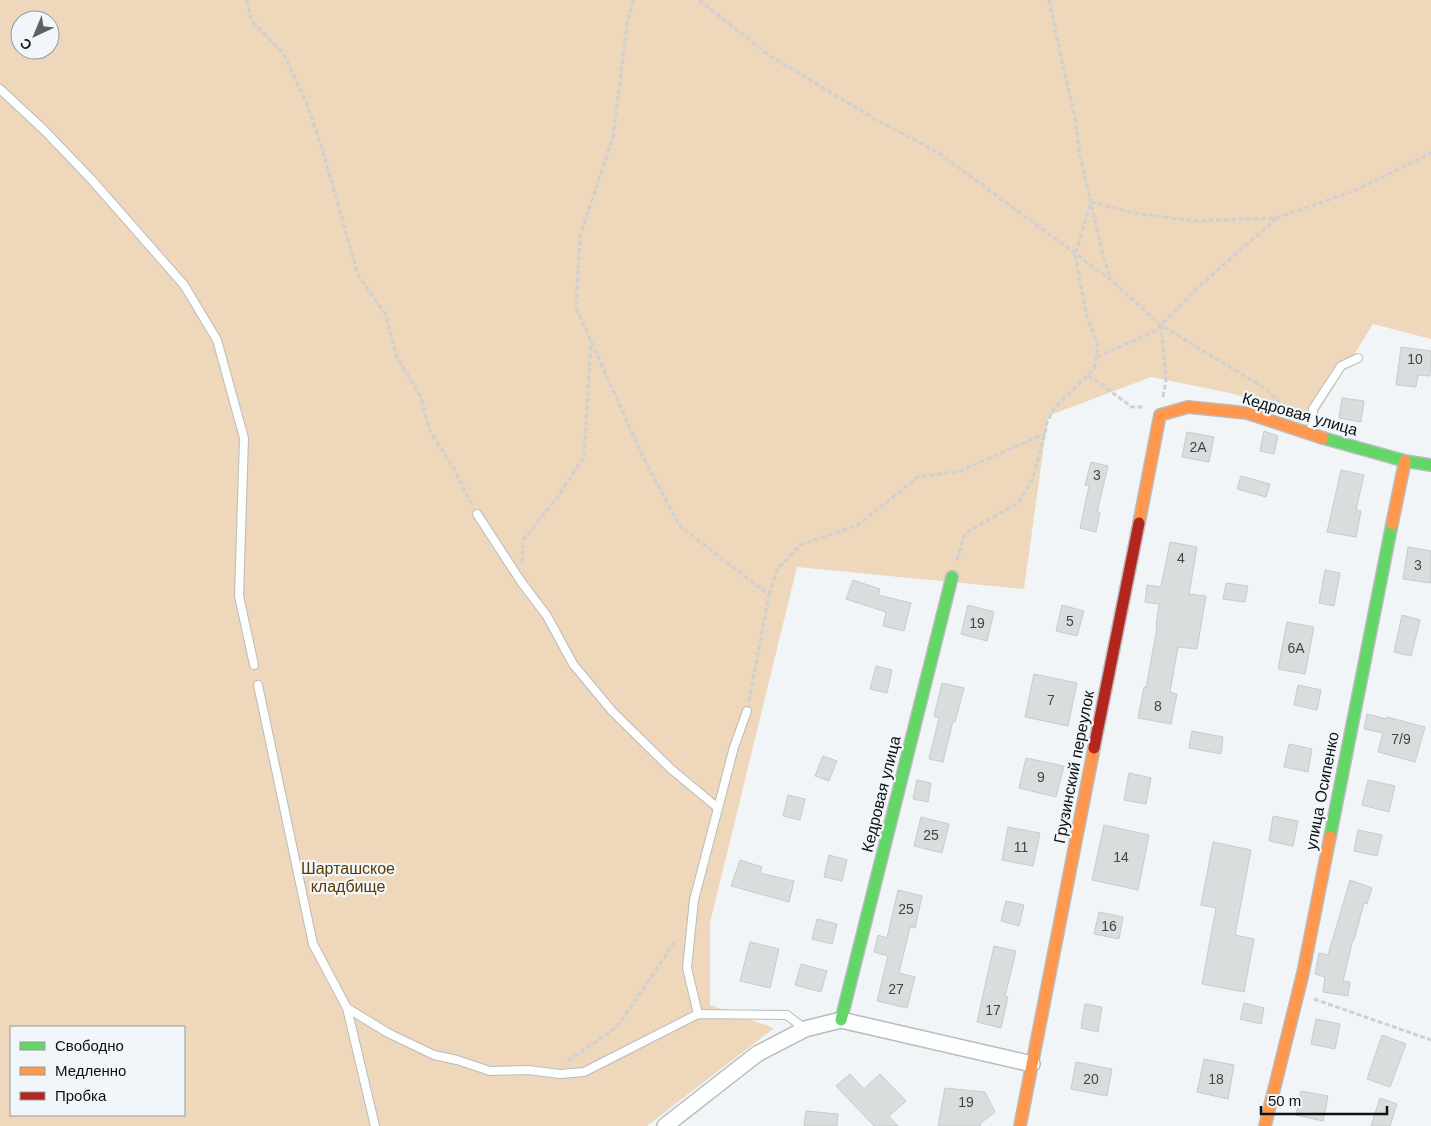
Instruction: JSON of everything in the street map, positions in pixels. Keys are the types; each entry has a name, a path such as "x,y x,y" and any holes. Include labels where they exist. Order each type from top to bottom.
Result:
{"street":[{"name":"Кедровая улица","path":"1160,415 1188,406 1247,413 1311,435 1404,460 1431,465"},
{"name":"Грузинский переулок","path":"1020,1126 1160,415"},
{"name":"улица Осипенко","path":"1264,1126 1298,993 1404,460"},
{"name":"Кедровая улица","path":"841,1020 952,576"},
{"path":"665,1126 757,1054 805,1029 841,1020 1032,1064"}],"lane":[{"path":"0,89 44,130 91,179 184,285 217,340 244,438 239,596 254,666"},
{"path":"1311,435 1313,409 1341,366 1358,358"},
{"path":"477,514 522,583 547,616 573,664 612,710 671,768 718,808"},
{"path":"258,685 313,944 346,1008 376,1126"},
{"path":"698,1014 687,968 694,900 734,747 747,711"},
{"path":"346,1008 388,1033 434,1055 457,1060 490,1071 584,1072 698,1014 787,1015 805,1029"}],"path":[{"path":"247,0 251,20 284,53 307,104 323,151 358,275 386,315 396,355 421,398 430,431 453,467 477,514"},
{"path":"633,0 613,137 580,236 576,308 644,459 680,526 768,595"},
{"path":"699,0 770,56 875,119 939,153 1111,280 1161,325 1266,389 1285,408"},
{"path":"1049,0 1076,117 1080,156 1111,280"},
{"path":"1091,202 1134,213 1194,221 1276,218 1354,191 1431,153"},
{"path":"952,576 965,533 1018,503 1032,480 1047,422 1055,407 1094,369 1098,344 1087,317 1076,255 1091,202"},
{"path":"1096,357 1157,330 1197,288 1276,218"},
{"path":"1088,375 1132,407 1146,408 1160,415 1166,380 1161,325"},
{"path":"522,583 523,540 557,498 584,457 591,341"},
{"path":"747,711 768,595 777,570 800,545 858,525 918,477 960,471 1045,434"},
{"path":"551,1072 617,1027 692,917"},
{"path":"1298,993 1431,1040"}],"green space":[{"name":"Шарташское кладбище","path":"0,0 1431,0 1431,339 1373,324 1314,419 1230,393 1151,377 1048,416 1024,589 797,567 710,923 710,1005 774,1028 647,1126 0,1126"}],"building":[{"path":"1401,347 1431,351 1430,376 1418,375 1416,387 1396,385"},
{"path":"1342,398 1364,401 1361,422 1339,418"},
{"path":"1264,431 1278,436 1274,454 1260,451"},
{"path":"1187,432 1214,437 1209,462 1182,457"},
{"path":"1091,462 1108,466 1097,512 1100,512 1096,532 1080,528 1089,486 1085,485"},
{"path":"1341,470 1364,475 1356,510 1361,511 1356,537 1327,532"},
{"path":"1241,476 1270,484 1266,497 1237,489"},
{"path":"1170,542 1197,547 1189,594 1206,596 1197,649 1178,647 1170,692 1177,694 1171,724 1138,718 1144,687 1146,688 1157,628 1159,604 1145,602 1147,585 1161,587"},
{"path":"1408,547 1431,551 1431,583 1403,579"},
{"path":"1325,570 1340,573 1334,606 1319,603"},
{"path":"853,580 880,589 878,595 911,603 904,631 883,626 886,612 846,599"},
{"path":"1226,583 1248,586 1245,602 1223,599"},
{"path":"968,605 994,612 987,641 961,634"},
{"path":"1062,605 1084,611 1077,636 1056,631"},
{"path":"1402,615 1420,620 1411,656 1394,652"},
{"path":"1287,622 1314,627 1305,674 1278,669"},
{"path":"876,666 892,670 887,693 870,689"},
{"path":"1034,674 1077,683 1068,726 1025,717"},
{"path":"942,683 964,688 955,722 953,721 943,762 929,759 939,718 934,716"},
{"path":"1298,685 1321,690 1317,710 1294,705"},
{"path":"1367,714 1425,727 1415,762 1378,752 1383,733 1364,729"},
{"path":"1192,731 1223,737 1221,754 1189,748"},
{"path":"1289,744 1312,749 1308,772 1284,767"},
{"path":"823,756 837,761 829,781 815,776"},
{"path":"1026,758 1064,766 1056,797 1019,788"},
{"path":"1129,773 1151,778 1146,804 1124,800"},
{"path":"917,780 931,783 928,802 913,799"},
{"path":"1368,780 1395,786 1389,812 1362,805"},
{"path":"788,795 805,799 800,820 783,816"},
{"path":"1273,816 1298,821 1293,846 1269,841"},
{"path":"921,817 949,824 942,853 914,846"},
{"path":"1104,825 1149,835 1138,890 1092,880"},
{"path":"1008,827 1040,833 1033,866 1002,860"},
{"path":"1358,830 1382,835 1377,856 1354,851"},
{"path":"1213,842 1251,850 1235,935 1254,939 1244,992 1202,984 1216,908 1201,905"},
{"path":"829,855 847,860 842,881 824,877"},
{"path":"740,860 762,867 760,873 794,881 789,902 731,886"},
{"path":"1350,880 1372,888 1367,904 1364,903 1343,981 1350,982 1348,996 1323,992 1325,977 1315,974 1319,953 1328,955"},
{"path":"898,890 922,896 915,928 910,927 899,973 915,977 907,1008 877,1001 888,956 874,952 878,935 887,938"},
{"path":"1006,901 1024,905 1019,926 1001,921"},
{"path":"1099,912 1123,917 1119,939 1094,934"},
{"path":"817,919 837,924 832,944 812,939"},
{"path":"750,942 779,949 770,988 740,981"},
{"path":"994,946 1016,951 1005,996 1008,997 1001,1028 977,1022"},
{"path":"801,964 827,971 821,992 795,985"},
{"path":"1244,1003 1264,1008 1261,1024 1240,1019"},
{"path":"1085,1004 1102,1007 1098,1032 1081,1028"},
{"path":"1316,1019 1340,1024 1335,1049 1311,1044"},
{"path":"1382,1035 1406,1044 1390,1087 1367,1079"},
{"path":"1204,1059 1234,1065 1228,1099 1197,1092"},
{"path":"1076,1062 1112,1069 1107,1096 1071,1089"},
{"path":"850,1074 864,1089 880,1074 906,1101 889,1116 898,1126 874,1126 836,1086"},
{"path":"945,1088 985,1092 995,1112 981,1123 980,1126 938,1126"},
{"path":"1301,1091 1328,1096 1323,1121 1296,1115"},
{"path":"1380,1098 1397,1104 1390,1126 1371,1126"},
{"path":"806,1111 838,1114 837,1126 804,1126"}],"traffic: fast":[{"path":"1323,438 1405,461 1431,465"},
{"path":"1330,837 1392,524"},
{"path":"841,1020 952,577"}],"traffic: slow":[{"path":"1139,523 1160,415 1188,407 1247,413 1323,438"},
{"path":"1392,524 1405,461"},
{"path":"1020,1126 1094,748"},
{"path":"1265,1126 1303,973 1330,837"}],"traffic: jam":[{"path":"1094,748 1139,523"}]}
